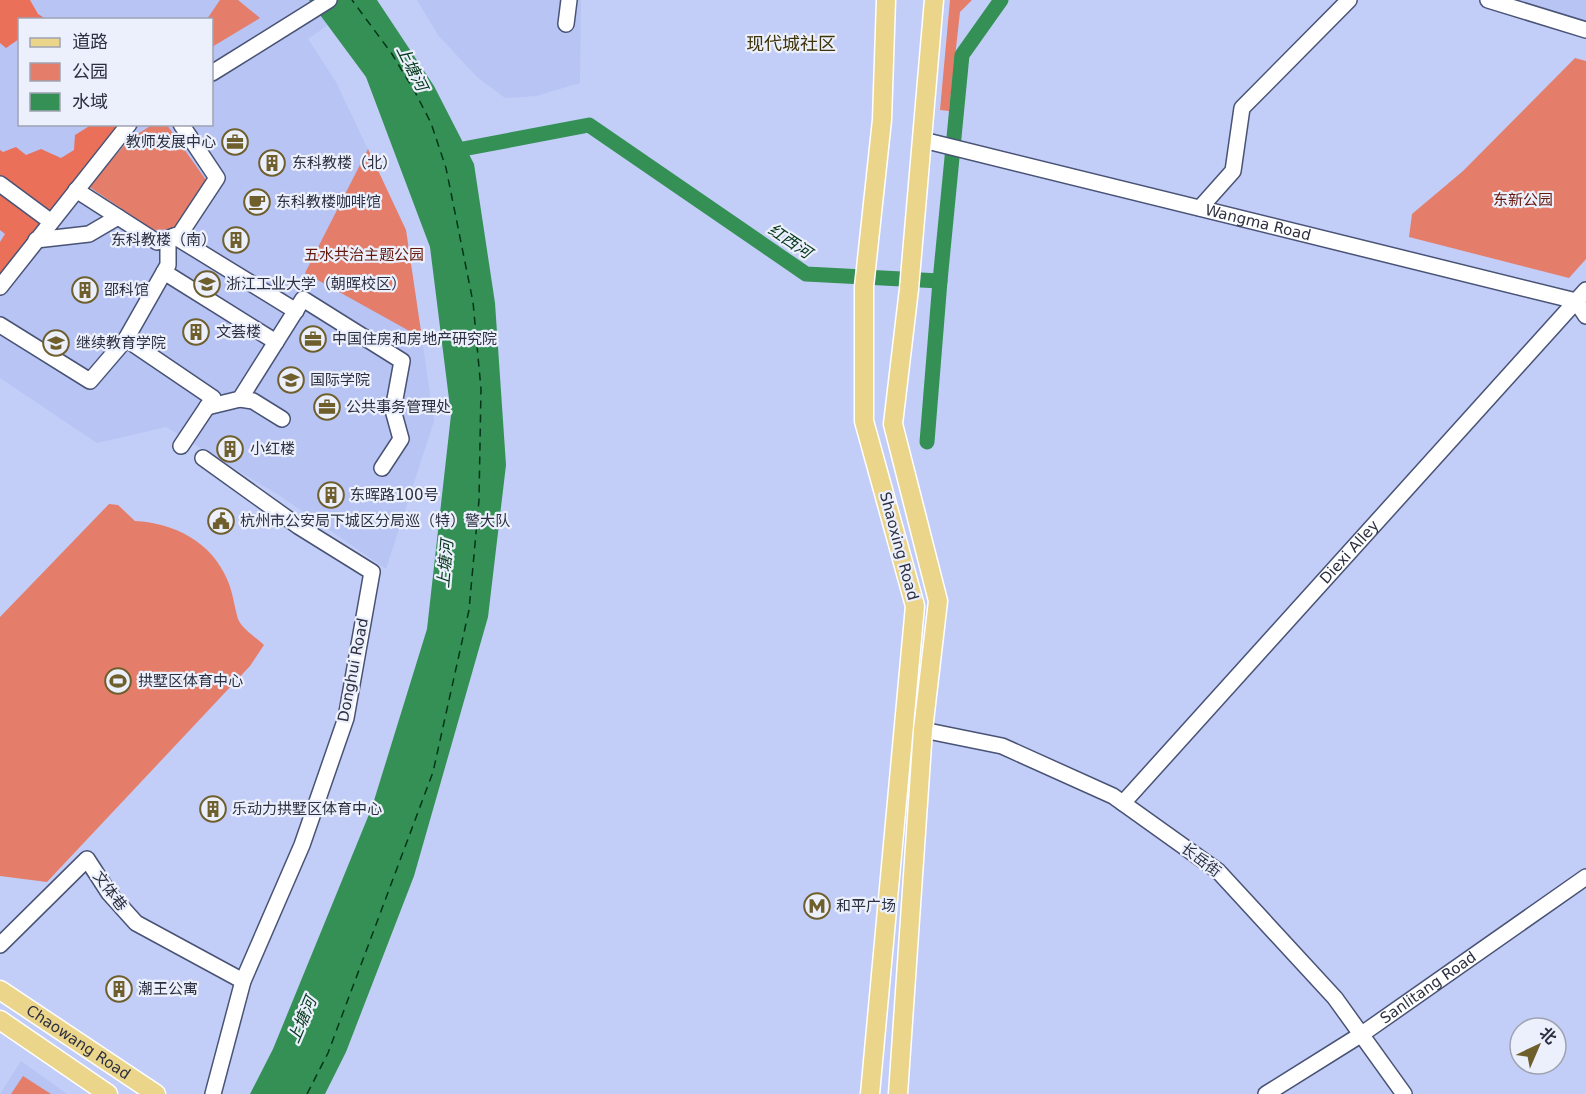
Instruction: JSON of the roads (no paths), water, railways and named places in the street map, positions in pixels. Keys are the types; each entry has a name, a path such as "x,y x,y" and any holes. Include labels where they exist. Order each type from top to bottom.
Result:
{"main road":[{"name":"Shaoxing Road","path":"870,1094 915,606 864,421 864,287 882,120 886,0"},
{"name":"Shaoxing Road","path":"898,1094 923,730 938,601 893,424 911,270 934,0"},
{"name":"Chaowang Road","path":"0,990 156,1094"},
{"name":"Chaowang Road","path":"0,1020 108,1094"}],"street":[{"path":"213,72 329,0"},
{"path":"566,24 569,0"},
{"path":"1200,208 1233,171 1242,108 1349,0"},
{"path":"1488,0 1586,30"},
{"path":"0,287 127,126"},
{"path":"76,190 157,242 180,234 217,178 183,126"},
{"name":"Wangma Road","path":"923,140 1200,208 1581,295"},
{"path":"0,184 50,221"},
{"path":"36,240 89,234 118,217"},
{"path":"0,325 90,381 126,339 168,265 171,238"},
{"path":"171,238 296,311"},
{"path":"164,272 276,342"},
{"path":"1581,295 1586,316"},
{"name":"Diexi Alley","path":"1123,803 1581,295"},
{"path":"240,399 303,299 402,361 393,410 401,439 382,468"},
{"path":"126,339 213,398 181,446"},
{"path":"207,407 240,399 253,401 282,419"},
{"name":"Donghui Road","path":"203,458 298,526 372,572 346,718 302,845 243,981 213,1094"},
{"name":"长岳街","path":"923,730 1002,746 1113,796 1218,871 1335,998 1404,1094"},
{"name":"文体巷","path":"0,945 87,859 109,893 136,923 243,981"},
{"name":"Sanlitang Road","path":"1266,1094 1362,1034 1586,877"}],"water":[{"name":"上塘河","path":"309,0 377,0 434,86 474,164 495,303 506,465 488,617 414,876 346,1052 325,1094 250,1094 273,1049 372,807 427,629 451,415 430,247 366,77"}],"waterway":[{"name":"红西河","path":"447,152 589,125 806,274 940,281 962,55 1001,0"},
{"path":"927,442 940,281"}],"place":[{"name":"教师发展中心","path":"235,142"},
{"name":"东科教楼（北）","path":"272,163"},
{"name":"东科教楼咖啡馆","path":"257,202"},
{"name":"东科教楼（南）","path":"236,240"},
{"name":"浙江工业大学（朝晖校区）","path":"207,284"},
{"name":"邵科馆","path":"85,290"},
{"name":"文荟楼","path":"196,332"},
{"name":"中国住房和房地产研究院","path":"313,339"},
{"name":"继续教育学院","path":"56,343"},
{"name":"国际学院","path":"291,380"},
{"name":"公共事务管理处","path":"327,407"},
{"name":"小红楼","path":"230,449"},
{"name":"东晖路100号","path":"331,495"},
{"name":"杭州市公安局下城区分局巡（特）警大队","path":"221,521"},
{"name":"拱墅区体育中心","path":"118,681"},
{"name":"乐动力拱墅区体育中心","path":"213,809"},
{"name":"和平广场","path":"817,906"},
{"name":"潮王公寓","path":"119,989"}],"district":[{"name":"现代城社区","path":"791,43"}],"park label":[{"name":"东新公园","path":"1523,200"},
{"name":"五水共治主题公园","path":"364,255"}]}
